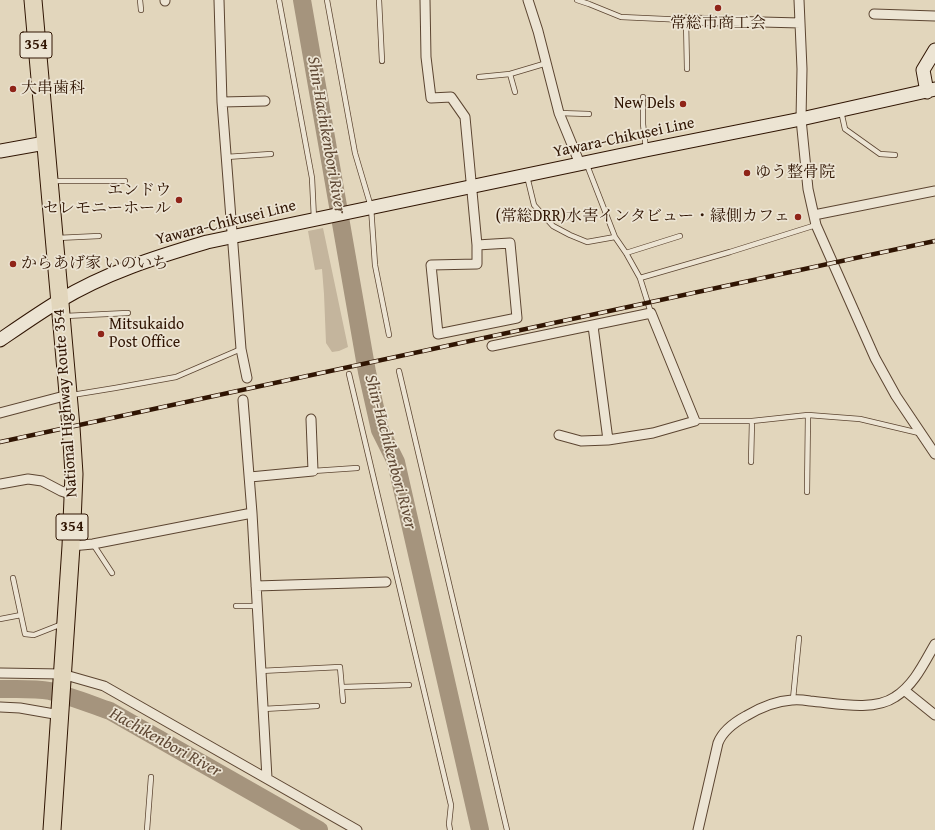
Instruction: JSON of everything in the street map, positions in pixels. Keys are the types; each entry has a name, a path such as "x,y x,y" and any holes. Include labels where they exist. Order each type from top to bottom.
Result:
{"highway":[{"name":"National Highway Route 354","path":"33,0 73,455 71,546 52,830"}],"main road":[{"path":"931,90 923,70 935,50"},
{"name":"Yawara-Chikusei Line","path":"0,340 60,308 107,277 154,258 207,242 646,150 841,111 931,90"},
{"path":"0,151 45,143"}],"street":[{"path":"219,0 222,102 226,157 241,349 247,378"},
{"path":"425,0 426,57 431,98 451,98 465,117 478,264 431,265 438,334 517,318 510,243 477,245"},
{"path":"528,0 547,63 559,113 583,164"},
{"path":"799,0 802,69 802,119 808,189 816,225 875,358 896,396 935,454"},
{"path":"874,14 935,16"},
{"path":"686,20 800,23"},
{"path":"222,102 265,101"},
{"path":"814,215 935,191"},
{"path":"492,346 651,313 695,421 653,433 608,440 581,441 559,434"},
{"path":"593,326 608,440"},
{"path":"0,413 68,395"},
{"path":"243,400 250,476 256,606 267,778"},
{"path":"250,476 314,471 311,419"},
{"path":"0,484 28,479 42,481 73,495"},
{"path":"71,546 93,544 252,513"},
{"path":"256,586 386,582"},
{"path":"698,830 706,789 718,743 721,736 735,722 758,709 773,703 793,699 865,706 884,702 894,698 913,680 935,644"},
{"path":"0,673 104,686 357,830"},
{"path":"904,690 935,715"},
{"path":"0,707 60,709"}],"lane":[{"path":"140,0 140,10"},
{"path":"279,0 312,178 317,219"},
{"path":"327,0 368,208 375,265 389,336"},
{"path":"379,0 382,61"},
{"path":"577,0 621,17 686,20 687,69"},
{"path":"479,77 510,74 547,63"},
{"path":"510,74 515,92"},
{"path":"642,97 646,150"},
{"path":"841,111 845,129 880,154 895,155"},
{"path":"559,113 589,114"},
{"path":"226,157 271,154"},
{"path":"583,164 614,237 626,253 640,278 651,313"},
{"path":"527,176 534,204 542,216 553,226 570,236 587,242 614,237"},
{"path":"48,181 125,181"},
{"path":"640,278 816,225"},
{"path":"54,238 99,236"},
{"path":"626,253 680,236"},
{"path":"60,308 128,313"},
{"path":"68,395 176,377 241,349"},
{"path":"399,371 507,830"},
{"path":"349,374 451,805 449,824 450,830"},
{"path":"807,492 808,415"},
{"path":"695,421 752,421 808,415 860,419 920,433"},
{"path":"751,462 752,421"},
{"path":"314,471 357,468"},
{"path":"93,544 112,573"},
{"path":"14,578 25,634 34,635 66,622"},
{"path":"236,606 256,606"},
{"path":"0,620 21,615"},
{"path":"793,699 799,638"},
{"path":"260,671 340,667 343,701"},
{"path":"342,687 409,685"},
{"path":"262,709 317,706"},
{"path":"147,830 151,777"}],"shaded area":[{"path":"323,228 348,347 332,352 326,343 322,269 315,270 308,231"}],"waterway":[{"name":"Shin-Hachikenbori River","path":"302,0 367,372 380,430 396,462 480,830"},
{"name":"Hachikenbori River","path":"0,689 32,689 50,691 110,711 319,830"}],"railway":[{"path":"0,442 935,241"}],"place":[{"name":"常総市商工会","path":"718,8"},
{"name":"大串歯科","path":"13,89"},
{"name":"New Dels","path":"683,104"},
{"name":"ゆう整骨院","path":"747,173"},
{"name":"エンドウ セレモニーホール","path":"179,200"},
{"name":"(常総DRR)水害インタビュー・縁側カフェ","path":"798,217"},
{"name":"からあげ家 いのいち","path":"13,264"},
{"name":"Mitsukaido Post Office","path":"101,334"}]}
